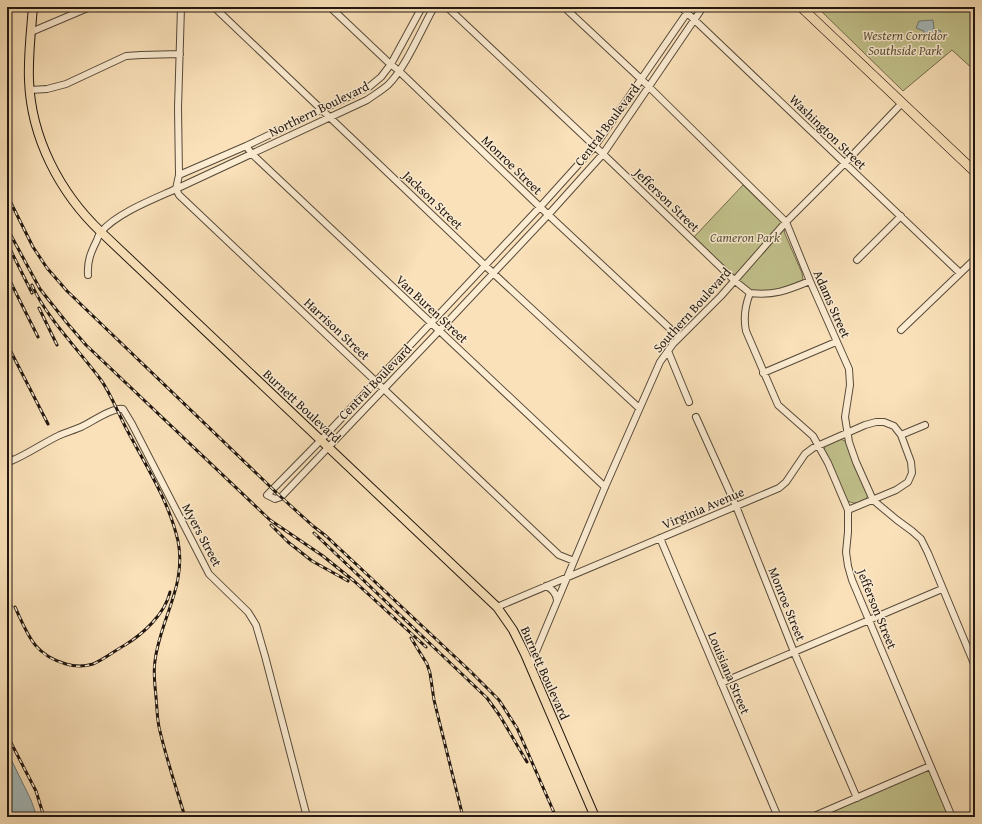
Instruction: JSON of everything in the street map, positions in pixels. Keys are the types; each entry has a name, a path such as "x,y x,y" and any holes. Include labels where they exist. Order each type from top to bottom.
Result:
{"highway":[{"path":"801,7 975,172"}],"main road":[{"name":"Burnett Boulevard","path":"33,7 29,63 32,110 50,162 72,200 101,232 497,608 513,630 530,666 595,817"}],"street":[{"path":"31,32 90,7"},
{"path":"176,189 179,175 178,108 181,7"},
{"name":"Jackson Street","path":"214,7 494,273 639,408"},
{"name":"Monroe Street","path":"330,7 399,70 540,207 680,338"},
{"name":"Northern Boulevard","path":"179,175 246,146 369,87 381,77 391,64 422,7"},
{"name":"Northern Boulevard","path":"101,232 119,217 128,212 367,100 380,92 388,85 399,70 434,7"},
{"name":"Jefferson Street","path":"447,7 595,146 735,281 750,293 745,306 744,319 746,330 763,373 778,405 813,436 828,463 848,510 846,552 848,566 869,620 952,817"},
{"name":"Adams Street","path":"564,7 642,80 786,222 810,282 849,370 850,385 845,417 847,433 856,462 873,500 921,539 975,666"},
{"name":"Washington Street","path":"681,7 960,273"},
{"name":"Central Boulevard","path":"691,7 595,146 486,265 267,495 275,499 281,497 494,273 603,154 704,7"},
{"path":"30,90 47,89 66,84 126,56 180,54"},
{"name":"Southern Boulevard","path":"530,666 656,368 668,351 735,281 786,222 845,164 902,103"},
{"name":"Van Buren Street","path":"246,146 252,154 605,487"},
{"name":"Harrison Street","path":"176,189 179,195 559,555 574,562"},
{"path":"857,260 901,216"},
{"path":"88,275 89,258 101,232"},
{"path":"901,330 975,259"},
{"path":"750,293 763,295 775,294 810,282"},
{"path":"763,373 836,342"},
{"path":"668,351 689,402"},
{"name":"Myers Street","path":"7,453 11,461 60,435 79,428 110,412 120,408 123,409 209,574 248,612 256,626 307,817"},
{"name":"Monroe Street","path":"696,417 736,506 794,652 857,798"},
{"name":"Virginia Avenue","path":"497,608 779,488 786,482 805,454 813,448 847,433 876,422 884,422 894,426 901,435"},
{"path":"848,510 896,490 908,482 912,473 911,462 901,435 925,425"},
{"name":"Louisiana Street","path":"660,538 778,817"},
{"path":"546,586 554,591 557,602"},
{"path":"721,684 942,589"},
{"path":"812,817 930,766"}],"green space":[{"name":"Western Corridor Southside Park","path":"817,7 975,7 975,71 952,50 903,91"},
{"name":"Cameron Park","path":"743,185 782,222 785,234 802,273 803,280 783,288 770,291 749,290 694,237"},
{"path":"838,438 845,441 869,493 866,499 854,503 846,500 824,451 826,443"},
{"path":"930,766 952,817 823,817 822,813"}],"shaded area":[{"path":"933,20 934,29 941,31 939,37 924,37 924,31 916,28 919,21"},
{"path":"7,751 31,800 37,817 7,817"}],"railway":[{"path":"7,195 33,247 47,268 67,291 281,497 326,536 499,700 517,728 556,817"},
{"path":"7,228 40,289 86,345 270,520 323,556 354,581 426,647"},
{"path":"7,243 32,293"},
{"path":"7,275 38,337"},
{"path":"32,285 46,310 105,385 163,497 174,526 180,557 179,573 172,602 158,646 154,665 154,674 159,727 185,817"},
{"path":"39,308 57,345"},
{"path":"7,344 48,424"},
{"path":"271,525 288,542 312,561 348,581"},
{"path":"314,533 487,698 500,716 527,762"},
{"path":"15,607 28,635 39,649 55,660 70,665 83,666 102,660 139,635 158,616 170,592"},
{"path":"7,599 11,606"},
{"path":"411,638 427,664 430,673 434,700 463,817"},
{"path":"7,735 36,791 44,817"}]}
